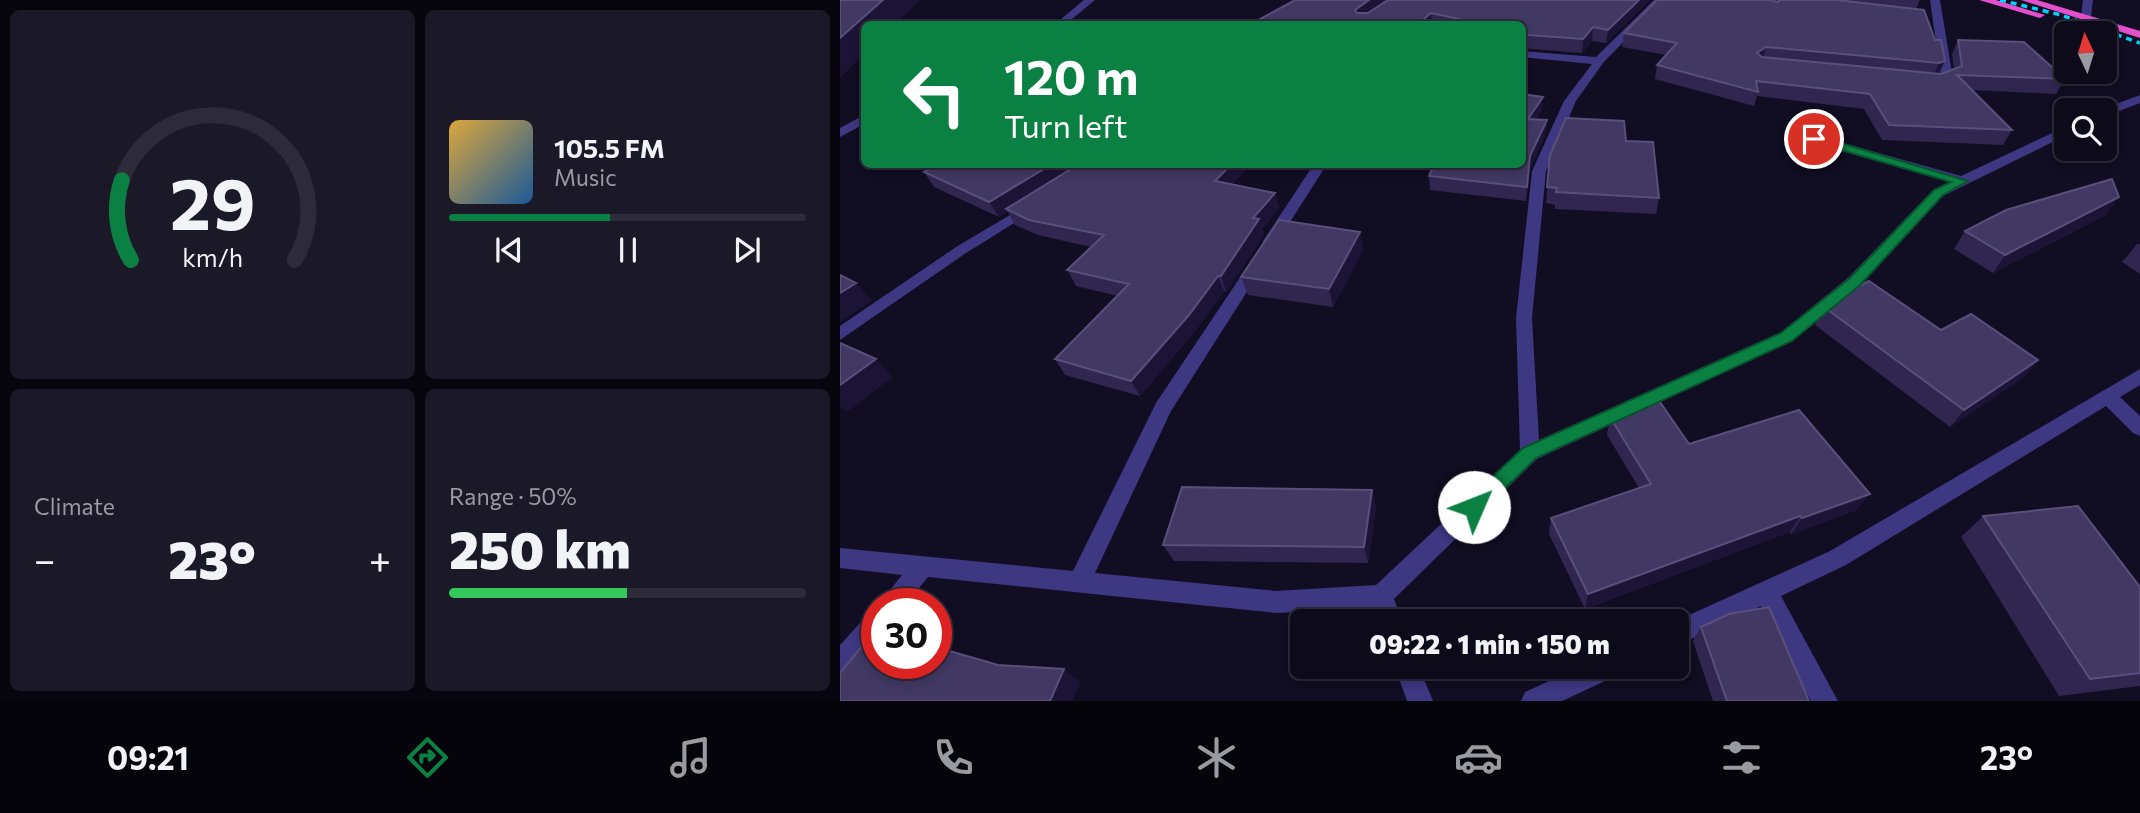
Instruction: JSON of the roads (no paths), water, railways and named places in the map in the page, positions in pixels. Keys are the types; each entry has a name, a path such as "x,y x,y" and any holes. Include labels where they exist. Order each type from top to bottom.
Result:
{"highway":[{"path":"1984,0 2057,21"},
{"path":"2026,0 2140,34"},
{"path":"2118,40 2140,48"}],"street":[{"path":"1064,21 1090,0"},
{"path":"1530,453 1524,318 1539,171 1570,101 1599,61 1659,0"},
{"path":"1923,82 1934,83 1947,79 1935,0"},
{"path":"2086,16 2088,0"},
{"path":"1923,19 1936,20"},
{"path":"1526,54 1599,61"},
{"path":"2117,108 2140,99"},
{"path":"840,134 861,121"},
{"path":"840,558 1276,602 1381,596 1530,453 1786,337 1855,281 1938,192 2054,136"},
{"path":"1814,139 1962,181"},
{"path":"1079,582 1163,408 1318,168"},
{"path":"840,334 961,250 1042,200"},
{"path":"1689,628 1838,558 2140,376"},
{"path":"2108,396 2140,428"},
{"path":"905,588 923,567"},
{"path":"1766,592 1825,701"},
{"path":"1381,596 1386,609"},
{"path":"840,663 861,639"},
{"path":"1412,679 1420,701"},
{"path":"1534,701 1581,679"}],"railway":[{"path":"2000,0 2061,15 2140,43"}]}
